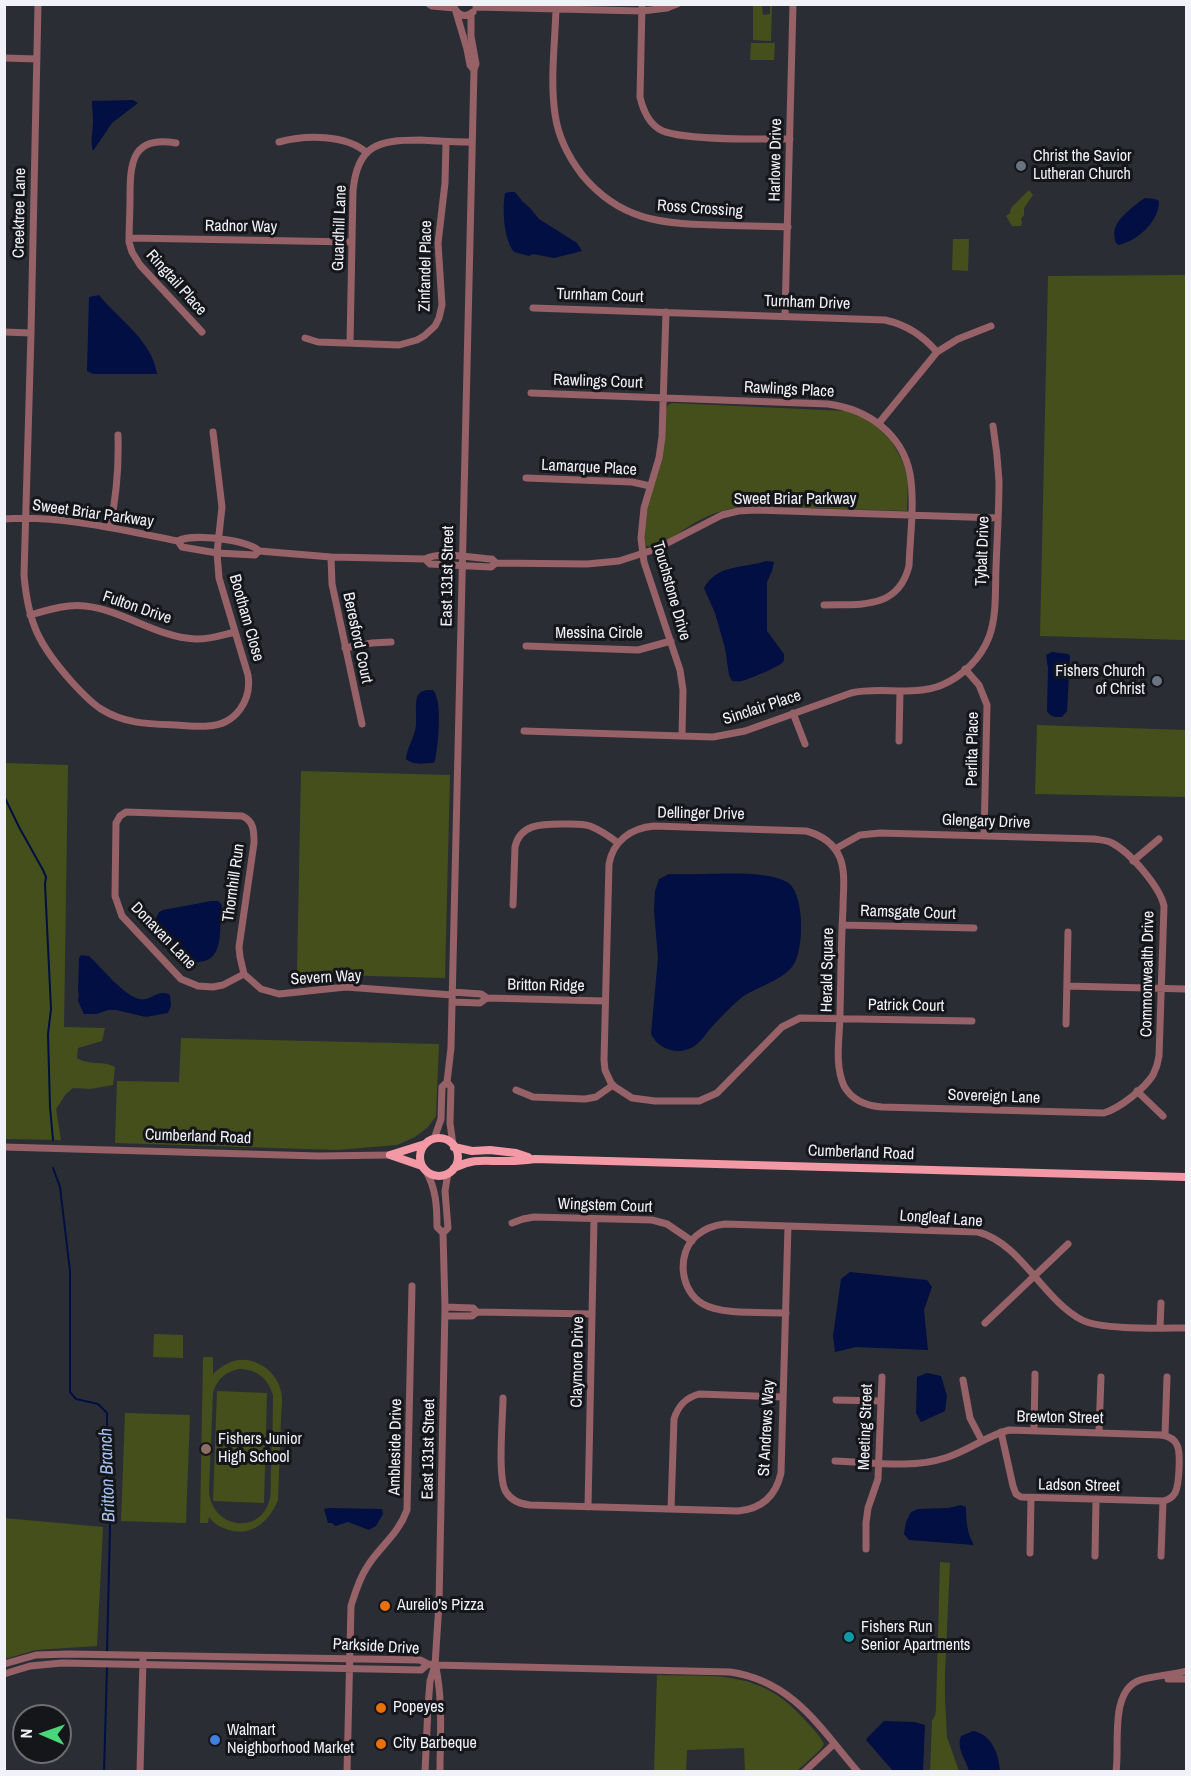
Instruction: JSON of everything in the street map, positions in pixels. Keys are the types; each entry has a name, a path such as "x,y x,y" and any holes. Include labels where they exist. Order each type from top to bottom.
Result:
{"main road":[{"path":"434,1139 444,1139 454,1146 458,1156 451,1171 442,1176 435,1176 424,1168 420,1152 425,1144 434,1139"},
{"name":"Cumberland Road","path":"390,1155 425,1144"},
{"name":"Cumberland Road","path":"454,1146 472,1151 490,1150 516,1153 534,1159"},
{"name":"Cumberland Road","path":"390,1155 424,1168"},
{"name":"Cumberland Road","path":"451,1171 466,1163 482,1160 534,1159 1186,1177"}],"street":[{"name":"Creektree Lane","path":"38,4 24,575 30,615 38,637 51,658 98,708 113,716 143,724 209,726 233,718 244,704"},
{"path":"429,4 454,8 463,15 471,14 476,6 556,9 642,8 677,4"},
{"name":"Harlowe Drive","path":"785,315 793,4"},
{"name":"East 131st Street","path":"454,8 470,65 474,70"},
{"path":"642,8 640,97 650,121 665,132 686,136 790,139"},
{"name":"Ross Crossing","path":"556,9 553,99 555,116 562,142 569,156 594,188 628,212 657,221 678,224 788,227"},
{"name":"East 131st Street","path":"434,1139 441,1119 442,1087 447,1082 451,1048 472,142 476,64 471,36 471,14"},
{"path":"4,58 37,59"},
{"path":"279,142 299,138 342,139 353,143 367,153 378,145 390,141 472,142"},
{"name":"Ringtail Place","path":"176,142 153,141 142,148 134,159 130,172 130,248 134,257 202,332"},
{"name":"Zinfandel Place","path":"305,338 318,342 399,345 412,342 431,331 440,318 442,305 438,243 445,183 446,141"},
{"name":"Guardhill Lane","path":"350,344 354,178 359,163 367,153"},
{"name":"Radnor Way","path":"129,238 352,242"},
{"name":"Turnham Court","path":"533,308 666,312"},
{"name":"Turnham Drive","path":"666,312 885,320 908,327 937,352"},
{"name":"Touchstone Drive","path":"666,312 661,446 644,508 643,554 680,670 682,736"},
{"path":"879,423 937,352 958,339 992,326"},
{"path":"4,332 31,333"},
{"name":"Rawlings Court","path":"531,393 663,398"},
{"name":"Rawlings Place","path":"663,398 828,404 849,407 879,423 895,441 905,459 912,492 907,575 899,589 885,599 875,602 824,605"},
{"name":"Tybalt Drive","path":"965,669 981,653 992,627 998,518 998,473 993,426"},
{"name":"Bootham Close","path":"213,432 222,507 217,553 219,578 248,675 249,683 244,704"},
{"path":"110,527 119,470 118,435"},
{"name":"Lamarque Place","path":"526,478 632,482 650,486"},
{"name":"Sweet Briar Parkway","path":"425,560 430,564 491,567 496,563 619,561 656,549 722,515 738,511 998,518"},
{"name":"Sweet Briar Parkway","path":"4,519 57,520 110,527 178,541 184,538 218,539 255,546 259,551 331,557 425,560 431,556 462,557 492,559 496,563"},
{"name":"Sweet Briar Parkway","path":"178,541 182,547 217,553 255,555 259,551"},
{"name":"Beresford Court","path":"331,557 332,584 362,724"},
{"name":"Fulton Drive","path":"30,615 62,607 85,606 182,637 204,639 235,632"},
{"name":"Messina Circle","path":"526,646 638,650 671,641"},
{"path":"345,648 391,642"},
{"name":"Sinclair Place","path":"524,731 713,737 735,734 857,691 931,689 951,680 965,669"},
{"name":"Perlita Place","path":"965,669 979,686 987,705 984,836"},
{"path":"899,741 900,691"},
{"path":"793,713 805,744"},
{"name":"Thornhill Run","path":"120,816 126,812 242,816 248,819 254,828 254,843 239,947 244,974"},
{"name":"Donavan Lane","path":"120,816 116,822 115,896 122,916 181,979 198,986 213,987 223,985 244,974"},
{"path":"513,904 515,847 518,838 526,830 541,824 585,825 598,830 618,843 610,858 608,872 605,1001 604,1066 613,1085 596,1097 585,1099 533,1097 516,1090"},
{"name":"Dellinger Drive","path":"618,843 636,829 654,826 806,831 819,835 835,849"},
{"name":"Glengary Drive","path":"835,849 856,837 871,833 1102,840 1114,844 1133,861"},
{"path":"1133,861 1159,839"},
{"name":"Herald Square","path":"835,849 842,866 844,884 840,1073 849,1092"},
{"name":"Commonwealth Drive","path":"1133,861 1158,891 1164,906 1159,1056 1153,1074 1137,1091"},
{"name":"Ramsgate Court","path":"842,925 974,928"},
{"path":"1066,1024 1068,932"},
{"name":"Severn Way","path":"244,974 261,989 279,994 346,987 452,996"},
{"path":"1067,986 1186,989"},
{"name":"Britton Ridge","path":"452,996 480,1003 487,998 605,1001"},
{"name":"Patrick Court","path":"613,1085 637,1100 683,1102 705,1100 724,1087 782,1027 800,1018 972,1021"},
{"name":"East 131st Street","path":"447,1082 451,1087 450,1123 454,1146"},
{"path":"1137,1091 1163,1116"},
{"name":"Sovereign Lane","path":"849,1092 866,1104 882,1107 1097,1113 1121,1106 1137,1091"},
{"name":"Cumberland Road","path":"4,1147 318,1156 390,1155"},
{"name":"East 131st Street","path":"424,1168 435,1194 437,1227 443,1233 445,1307 439,1592 429,1690 425,1772"},
{"name":"East 131st Street","path":"443,1233 448,1228 445,1191 451,1171"},
{"name":"Wingstem Court","path":"512,1223 534,1217 659,1221 692,1240"},
{"name":"Claymore Drive","path":"588,1507 594,1219"},
{"name":"Longleaf Lane","path":"692,1240 708,1228 722,1224 978,1232 998,1240 1069,1312 1082,1320 1106,1326 1186,1328"},
{"name":"St Andrews Way","path":"503,1398 502,1481 509,1496 524,1504 747,1510 764,1503 771,1496 781,1473 788,1226"},
{"path":"692,1240 684,1259 683,1275 688,1289 703,1304 720,1310 786,1313"},
{"path":"985,1323 1068,1244"},
{"name":"Ambleside Drive","path":"346,1772 351,1606 368,1566 402,1524 407,1510 412,1286"},
{"path":"1160,1328 1161,1303"},
{"path":"445,1307 473,1308 477,1312"},
{"path":"445,1316 472,1316 477,1312 592,1314"},
{"path":"1034,1431 1035,1374"},
{"name":"Meeting Street","path":"866,1549 868,1508 878,1479 882,1377"},
{"path":"1099,1432 1101,1377"},
{"path":"1161,1556 1163,1501 1176,1492 1182,1466 1176,1443 1165,1435 1167,1377"},
{"path":"963,1380 970,1418 982,1441"},
{"path":"670,1509 674,1419 682,1403 699,1395 783,1397"},
{"path":"836,1400 881,1401"},
{"name":"Brewton Street","path":"835,1461 915,1463 943,1459 1001,1432 1015,1430 1165,1435"},
{"name":"Ladson Street","path":"1001,1432 1014,1491 1021,1497 1163,1501"},
{"path":"1178,1476 1186,1476"},
{"path":"1030,1553 1031,1498"},
{"path":"1095,1556 1096,1499"},
{"name":"Parkside Drive","path":"4,1664 44,1654 98,1654 420,1660 432,1665 742,1674 764,1681 785,1693 810,1716 858,1772"},
{"path":"140,1772 143,1655"},
{"name":"Parkside Drive","path":"4,1674 41,1664 97,1663 421,1670 432,1665"},
{"name":"East 131st Street","path":"432,1665 440,1683 440,1772"},
{"path":"1116,1772 1119,1712 1123,1695 1134,1683 1186,1671"},
{"path":"1154,1678 1186,1679"},
{"path":"804,1772 834,1744"}],"green space":[{"path":"753,5 762,5 763,15 770,14 770,5 772,6 771,41 753,40"},
{"path":"751,43 775,43 774,60 750,60"},
{"path":"1029,190 1033,195 1024,208 1021,226 1012,226 1006,216"},
{"path":"953,239 969,239 968,271 952,270"},
{"path":"1186,275 1186,640 1040,636 1048,276"},
{"path":"672,403 846,411 866,417 888,435 902,460 908,477 907,511 743,506 712,514 659,544 646,546 645,519 652,480 666,409"},
{"path":"1037,725 1186,730 1186,797 1035,794"},
{"path":"5,763 68,765 64,1027 105,1028 102,1041 78,1048 77,1058 86,1062 115,1067 113,1085 90,1089 73,1088 66,1094 56,1109 61,1140 5,1139"},
{"path":"301,771 450,775 445,978 297,974"},
{"path":"181,1038 439,1044 436,1116 428,1127 415,1137 397,1145 337,1150 115,1143 117,1081 179,1082"},
{"path":"154,1334 183,1335 183,1358 153,1357"},
{"path":"203,1357 213,1357 213,1374 237,1360 249,1360 267,1369 273,1375 281,1392 278,1500 265,1520 253,1529 238,1532 226,1529 209,1517 208,1523 200,1523","holes":["239,1369 251,1371 265,1379 273,1395 269,1502 263,1513 255,1520 246,1523 236,1523 218,1513 209,1491 213,1393 219,1380 226,1374"]},
{"path":"217,1391 267,1393 264,1503 213,1501"},
{"path":"125,1413 190,1415 186,1523 121,1521"},
{"path":"4,1518 103,1527 97,1646 36,1650 5,1659"},
{"path":"940,1562 950,1563 945,1699 947,1737 959,1771 930,1771 932,1720 936,1709"},
{"path":"657,1675 736,1679 771,1691 788,1703 804,1719 824,1744 797,1771 745,1771 744,1748 687,1750 686,1771 654,1771"}],"shaded area":[{"path":"133,100 138,103 112,123 93,151 92,101"},
{"path":"515,192 539,219 577,243 582,251 554,258 514,252 508,240 504,216 505,193"},
{"path":"1145,198 1159,201 1155,216 1140,234 1119,245 1115,238 1116,226 1134,206"},
{"path":"99,295 142,341 154,362 157,374 93,374 87,371 89,297"},
{"path":"766,561 774,562 767,582 767,631 784,654 784,660 779,665 756,676 742,681 732,681 715,613 704,588 716,574"},
{"path":"1052,652 1070,656 1067,711 1062,717 1053,716 1047,711 1046,655"},
{"path":"433,690 438,704 439,724 435,761 416,763 406,759 415,729 417,698 422,691"},
{"path":"669,874 763,875 787,882 797,897 801,923 799,949 792,967 781,977 741,998 697,1044 678,1051 659,1045 651,1034 658,958 654,911 655,891 659,879"},
{"path":"218,901 222,905 219,941 213,956 197,962 173,943 156,918 163,910"},
{"path":"81,955 89,956 119,986 139,999 147,999 162,993 170,995 171,1006 168,1013 146,1017 116,1010 84,1014 78,1001 79,958"},
{"path":"850,1272 927,1280 932,1287 924,1310 928,1350 856,1347 835,1352 833,1336 841,1279"},
{"path":"927,1373 941,1376 947,1396 945,1411 921,1422 916,1413 917,1377"},
{"path":"961,1505 966,1507 967,1527 974,1545 909,1540 904,1534 911,1512 918,1509"},
{"path":"324,1509 382,1509 383,1514 376,1526 369,1530 348,1522 335,1526 328,1523"},
{"path":"884,1721 914,1722 925,1725 923,1771 893,1771 866,1740"},
{"path":"973,1731 980,1733 990,1741 998,1758 1000,1771 969,1771 960,1741 961,1736"}],"waterway":[{"path":"4,796 46,877 51,1009 48,1034 53,1140"},
{"name":"Britton Branch","path":"53,1168 60,1187 70,1271 70,1392 76,1399 98,1404 107,1413 107,1479 111,1487 107,1652"},
{"name":"Britton Branch","path":"104,1772 107,1667"}],"place":[{"name":"Christ the Savior Lutheran Church","path":"1021,166"},
{"name":"Fishers Church of Christ","path":"1157,681"},
{"name":"Fishers Junior High School","path":"206,1449"},
{"name":"Aurelio's Pizza","path":"385,1606"},
{"name":"Fishers Run Senior Apartments","path":"849,1637"},
{"name":"Popeyes","path":"381,1708"},
{"name":"Walmart Neighborhood Market","path":"215,1740"},
{"name":"City Barbeque","path":"381,1744"}]}
